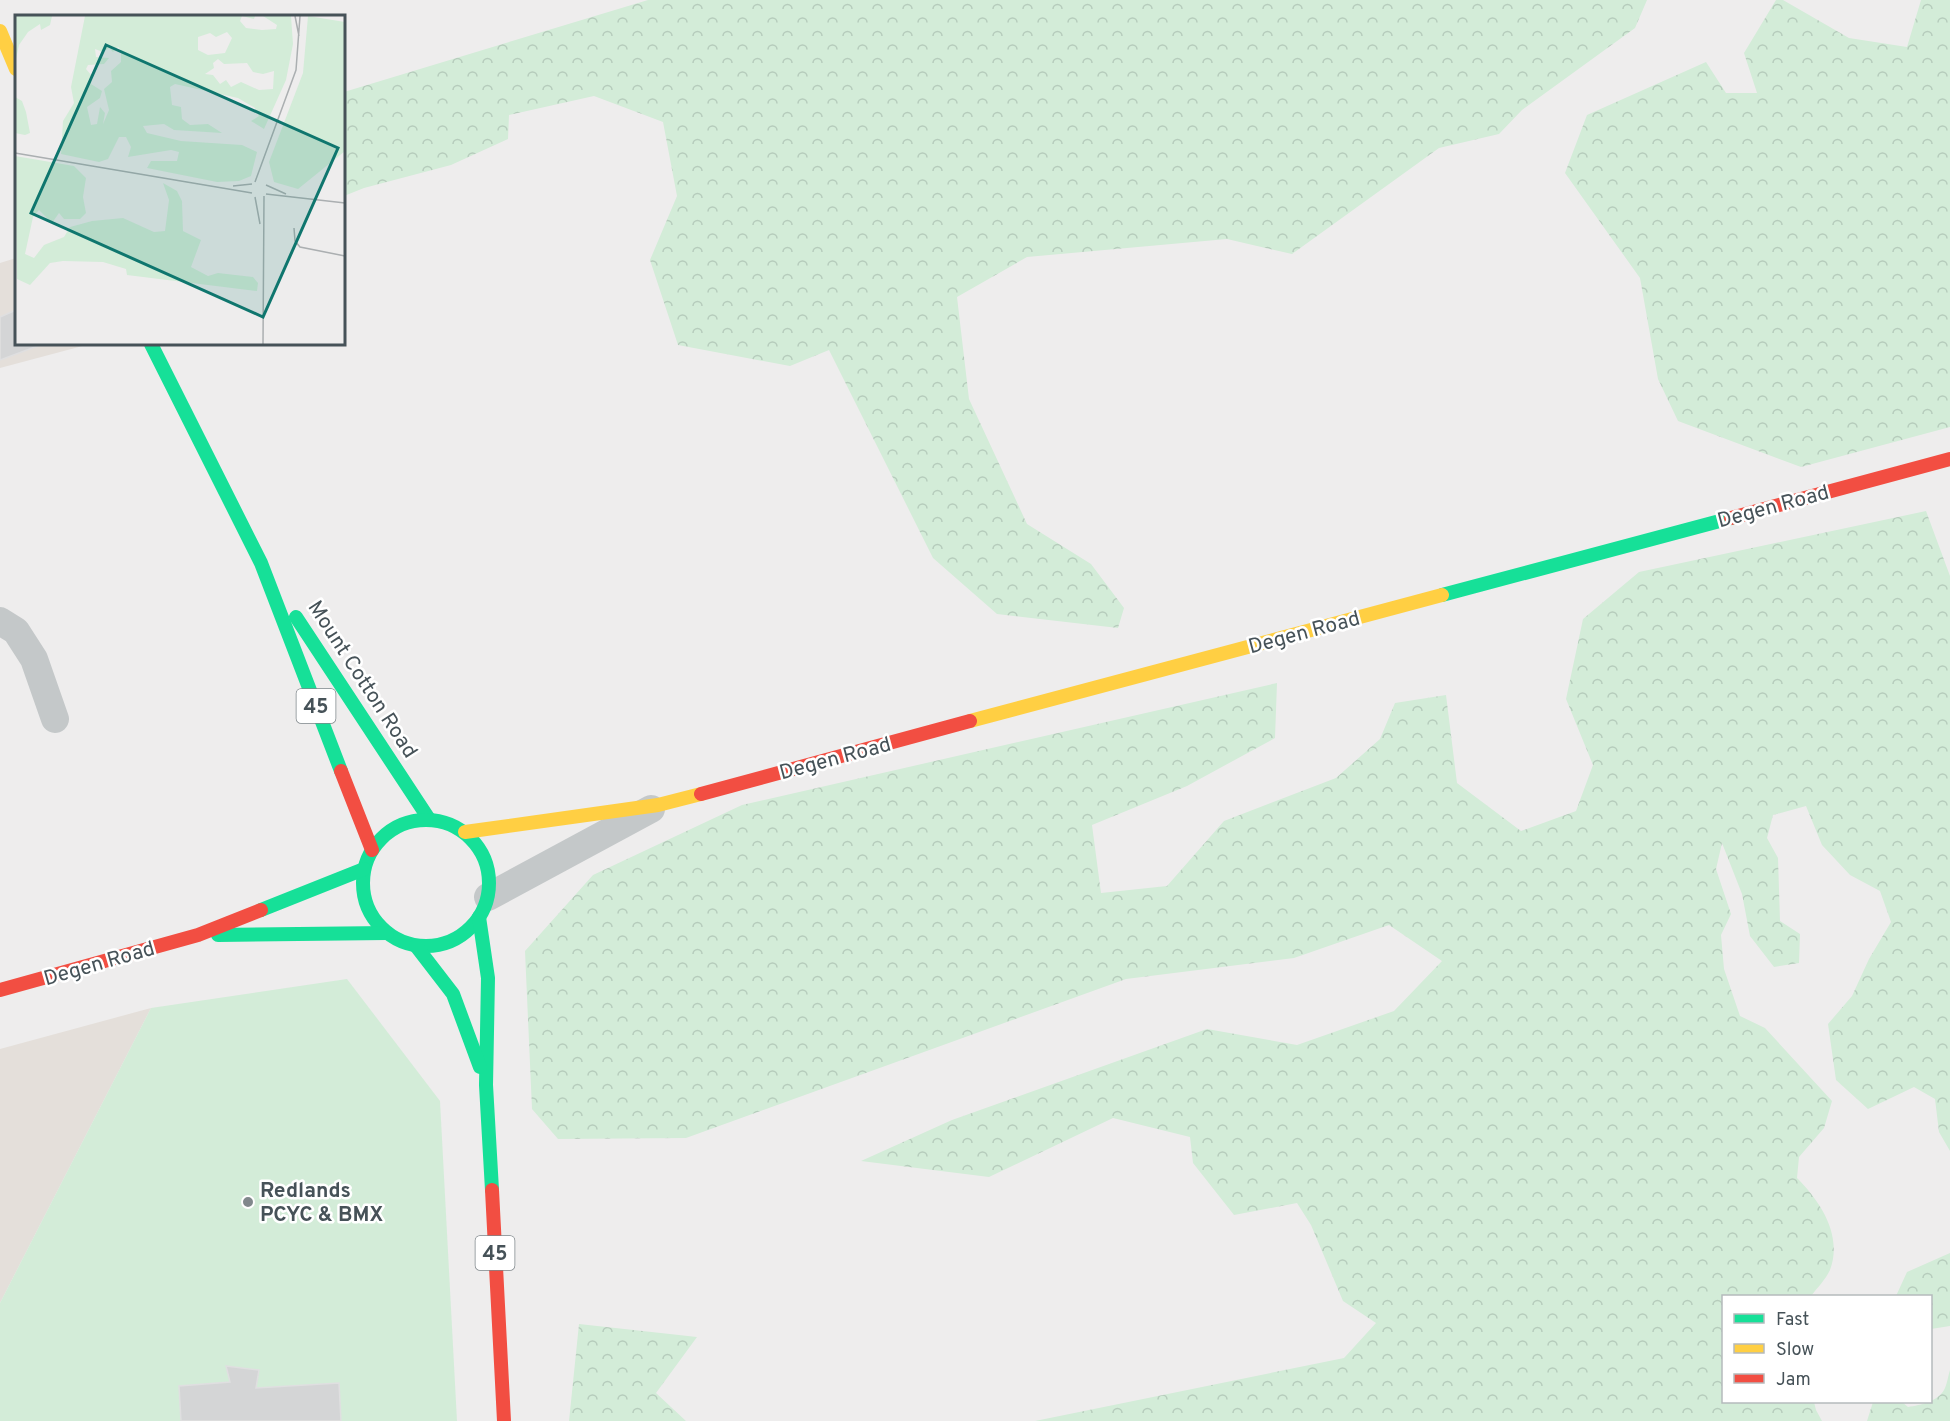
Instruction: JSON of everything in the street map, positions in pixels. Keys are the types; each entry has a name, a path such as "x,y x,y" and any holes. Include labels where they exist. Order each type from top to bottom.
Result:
{"street":[{"path":"0,31 15,67"},
{"name":"Mount Cotton Road","path":"152,345 261,562 372,850"},
{"name":"Degen Road","path":"465,832 658,805 1950,459"},
{"name":"Mount Cotton Road","path":"261,562 429,819"},
{"path":"0,621 16,632 34,659 55,719"},
{"name":"Degen Road","path":"483,907 658,805"},
{"name":"45","path":"486,1085 453,994 416,946 387,933 375,921 366,905 362,887 364,869 372,850 383,836 396,826 429,819 448,823 465,832 477,845 486,861 489,879 483,907 488,978 486,1085 504,1421"},
{"name":"Degen Road","path":"0,990 198,935 364,869"},
{"path":"416,946 435,945 452,940 467,931 483,907"},
{"name":"Degen Road","path":"198,935 387,933"}],"shaded area":[{"path":"15,258 15,345 86,345 0,368 0,263"},
{"path":"151,1008 0,1303 0,1049"}],"green space":[{"path":"648,0 1647,0 1635,28 1522,110 1499,134 1439,148 1292,254 1227,239 1027,257 957,297 969,399 1027,524 1091,564 1124,608 1118,628 997,614 933,558 829,350 790,366 678,345 650,260 677,196 663,122 594,96 509,115 508,139 451,165 364,188 345,196 345,92"},
{"path":"1776,0 1783,0 1849,38 1907,47 1921,0 1950,0 1950,427 1801,467 1678,421 1658,379 1640,278 1565,173 1587,115 1706,62 1726,93 1757,93 1744,53"},
{"path":"1926,511 1950,576 1950,1151 1939,1132 1935,1099 1914,1087 1868,1109 1836,1080 1828,1024 1852,996 1869,959 1891,922 1880,891 1850,875 1822,845 1806,806 1773,815 1767,838 1778,858 1780,921 1800,934 1799,963 1774,967 1750,936 1742,894 1722,843 1716,869 1731,914 1721,935 1724,969 1740,1016 1765,1028 1832,1101 1824,1128 1799,1157 1797,1178 1821,1208 1834,1244 1830,1270 1812,1295 1722,1295 1722,1403 1814,1403 1822,1421 1035,1421 1344,1358 1376,1323 1343,1301 1311,1225 1297,1203 1234,1215 1193,1163 1190,1137 1113,1118 989,1177 861,1161 952,1120 1207,1029 1297,1045 1394,1011 1442,961 1389,925 1294,958 1126,979 686,1138 558,1139 532,1109 525,951 593,875 742,805 1277,683 1275,738 1187,786 1092,825 1101,893 1167,886 1224,821 1336,778 1380,739 1395,703 1446,695 1457,783 1521,831 1576,811 1593,765 1566,699 1583,619 1639,572"},
{"name":"Redlands PCYC & BMX","path":"347,979 440,1101 457,1421 0,1421 0,1303 151,1008"},
{"path":"1950,1253 1950,1326 1932,1329 1932,1295 1896,1295 1907,1272"},
{"path":"579,1324 697,1337 656,1393 686,1421 569,1421"},
{"path":"1950,1370 1950,1421 1867,1421 1873,1403 1903,1403 1908,1407 1932,1403 1947,1383"}],"building":[{"path":"15,310 15,345 40,345 0,360 0,317"},
{"path":"226,1366 259,1370 256,1388 339,1383 341,1421 181,1421 179,1386 230,1382"}],"traffic: fast":[{"path":"152,345 261,563 341,771"},
{"path":"1442,595 1731,518"},
{"path":"296,617 429,819"},
{"path":"426,820 450,825 471,838 484,859 489,883 484,907 471,928 450,941 426,946 402,941 381,928 368,907 363,883 368,859 381,838 402,825 426,820"},
{"path":"261,910 364,869"},
{"path":"479,917 488,978 486,1085 492,1190"},
{"path":"218,935 387,933"},
{"path":"416,946 453,994 480,1067"}],"traffic: slow":[{"path":"0,31 15,67"},
{"path":"970,721 1442,595"},
{"path":"465,832 658,805 701,794"}],"traffic: jam":[{"path":"1731,518 1950,459"},
{"path":"701,794 970,721"},
{"path":"341,771 372,850"},
{"path":"0,990 198,935 261,910"},
{"path":"492,1190 504,1421"}],"place":[{"name":"Redlands PCYC & BMX","path":"248,1202"}]}
